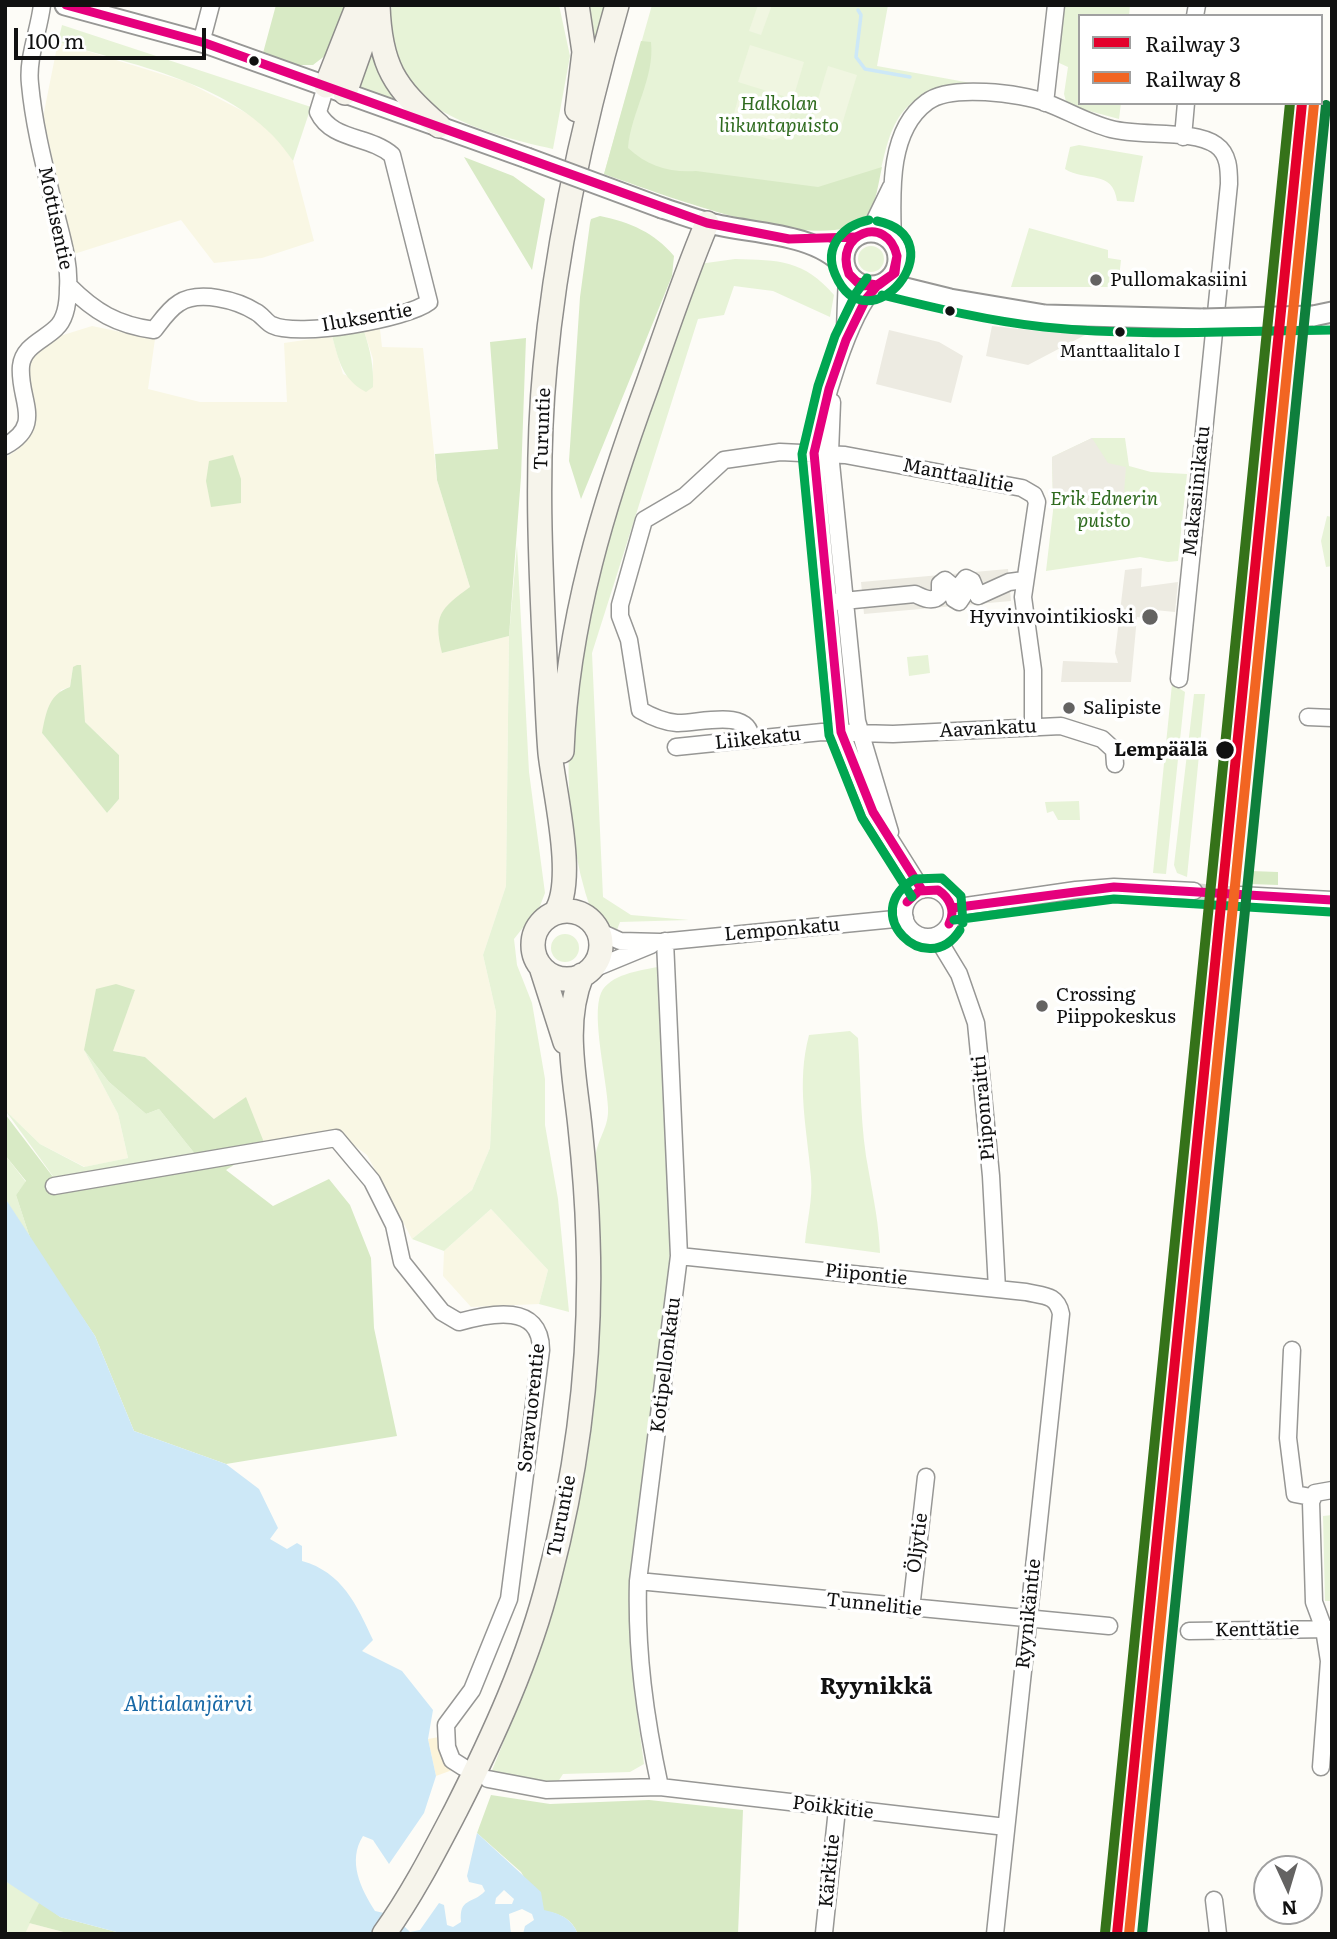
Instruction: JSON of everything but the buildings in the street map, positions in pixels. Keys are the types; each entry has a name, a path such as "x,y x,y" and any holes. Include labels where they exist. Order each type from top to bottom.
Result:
{"main road":[{"path":"335,90 358,5"},
{"path":"335,90 377,5"},
{"path":"377,5 379,33 390,76 414,105 439,126"},
{"path":"566,216 584,52 577,5"},
{"name":"Turuntie","path":"555,914 562,902 564,859 549,737 540,491 545,370 566,216 617,5"},
{"path":"560,835 567,681 590,556 611,483 707,223"},
{"name":"Turuntie","path":"564,859 592,924"},
{"path":"569,911 592,924 600,949 597,960 585,973 560,978 541,967 535,957 534,935 540,925 555,914 569,911"},
{"name":"Turuntie","path":"541,967 572,1061"},
{"name":"Turuntie","path":"384,1934 403,1907 484,1754 534,1629 549,1580 564,1513 584,1382 589,1295 582,1150 572,1061 572,1020 585,973"}],"street":[{"name":"Mottisentie","path":"5,446 17,440 26,427 21,372 24,356 42,336 56,328 66,309 69,286 65,254 39,143 30,82 42,5"},
{"path":"65,5 201,43 707,223 789,239 825,251 860,284 881,285 1054,316 1203,319 1325,315"},
{"path":"201,43 211,5"},
{"path":"1045,103 1056,5"},
{"name":"Iluksentie","path":"69,286 92,309 105,317 153,330 174,307 192,298 229,301 256,311 271,325 295,329 419,310 429,302 392,155 379,144 331,130 323,122 318,112 335,90"},
{"name":"Makasiinikatu","path":"892,185 905,131 920,108 937,96 966,90 1045,103 1111,129 1207,140 1222,150 1228,165 1229,184 1179,679"},
{"path":"1183,137 1186,105"},
{"path":"845,342 845,251 874,222 892,185"},
{"path":"892,185 895,272 864,300 845,342 820,422 837,602 841,732 873,813 922,890"},
{"path":"789,239 881,234 918,278 972,302"},
{"name":"Manttaalitie","path":"751,739 744,723 731,719 675,723 640,710 629,640 620,616 644,520 685,496 724,460 780,452 822,453 1031,492 1037,502 1024,580 1023,603 1033,670 1033,726"},
{"path":"837,602 915,594 926,599 936,599 940,595 940,583 945,580 951,585 954,599 959,602 963,596 962,583 966,578 972,581 978,596 1009,582 1024,580"},
{"path":"837,602 860,734 892,841"},
{"path":"1307,717 1332,718"},
{"name":"Aavankatu","path":"841,732 860,734 1060,726 1102,739 1114,750 1115,764"},
{"name":"Liikekatu","path":"676,747 841,732"},
{"path":"952,908 1114,887 1194,891"},
{"path":"930,888 944,895 952,908 951,922 936,936 920,935 913,931 905,918 906,904 922,890 930,888"},
{"path":"1239,895 1332,900"},
{"name":"Lemponkatu","path":"592,924 620,941 662,942 905,918"},
{"name":"Piiponraitti","path":"936,936 960,974 976,1023 991,1176 997,1289"},
{"name":"Lemponkatu","path":"585,973 662,942"},
{"name":"Kotipellonkatu","path":"660,1787 638,1665 638,1581 679,1256 662,942"},
{"name":"Soravuorentie","path":"54,1186 336,1138 372,1181 394,1225 402,1262 442,1312 459,1322 515,1315 534,1324 541,1335 541,1350 509,1599 471,1690 446,1724 447,1747 452,1760 463,1767"},
{"name":"Piipontie","path":"679,1256 1053,1297"},
{"name":"Ryynikäntie","path":"995,1934 1061,1314 1053,1297"},
{"path":"1292,1350 1289,1438 1295,1494 1311,1497 1322,1490 1332,1490"},
{"name":"Öljytie","path":"911,1609 926,1477"},
{"path":"1311,1497 1314,1602 1328,1629"},
{"name":"Tunnelitie","path":"638,1581 1109,1626"},
{"name":"Kenttätie","path":"1189,1631 1328,1629 1329,1661 1321,1767"},
{"path":"488,1779 546,1790 660,1787"},
{"name":"Poikkitie","path":"660,1787 1006,1827"},
{"name":"Kärkitie","path":"824,1933 836,1809"},
{"path":"1214,1900 1218,1934"}],"shaded area":[{"path":"58,42 187,82 258,119 279,139 293,161 314,241 262,258 214,263 181,220 74,254 43,117"},
{"path":"92,326 155,339 148,389 200,402 287,402 284,343 332,336 343,374 373,387 373,359 364,331 380,329 382,347 423,348 437,480 470,587 442,653 509,636 506,886 483,955 496,1012 490,1148 472,1190 412,1239 367,1155 335,1131 265,1145 214,1119 145,1057 112,1051 135,990 84,1050 118,1114 128,1158 85,1167 40,1144 5,1110 5,458 17,450 32,432 26,361 44,341","holes":["73,667 85,722 119,755 119,799 107,813 42,733 61,690 70,687"]},
{"path":"992,326 1087,334 1028,365 986,356"},
{"path":"889,330 939,342 963,356 951,403 876,384"},
{"path":"1092,438 1108,463 1126,467 1123,505 1066,506 1064,499 1053,497 1052,457"},
{"path":"1142,568 1141,587 1178,582 1175,612 1144,609 1143,618 1137,617 1131,682 1061,682 1063,661 1118,663 1115,653 1125,570"},
{"path":"1008,569 1011,601 864,614 861,582"},
{"path":"491,1209 548,1270 539,1304 471,1307 443,1276 444,1251"},
{"path":"29,1923 71,1934 25,1934"}],"green space":[{"path":"276,5 347,5 331,51 313,65 299,65 263,53"},
{"path":"392,5 559,5 570,56 553,149 493,133 464,122 437,108 414,90 398,67 390,39"},
{"path":"584,5 605,5 591,52"},
{"name":"Halkolan liikuntapuisto","path":"652,5 888,5 877,66 971,83 946,87 927,94 901,114 887,145 874,202 861,221 836,228 806,229 734,216 604,174"},
{"path":"758,5 772,5 761,35 749,31"},
{"path":"1063,5 1130,5 1129,14 1078,14 1078,105 1121,105 1119,119 1067,105 1064,94 1068,67 1057,62"},
{"path":"62,25 311,107 293,161 272,135 247,114 219,97 188,82 58,42"},
{"path":"374,26 399,104 354,86"},
{"path":"641,41 651,42 651,55 650,69 630,135 628,148 635,154 651,164 678,171 818,187 882,167 875,200 869,212 845,228 815,231 779,227 697,206 604,174"},
{"path":"750,45 804,62 793,99 738,82"},
{"path":"828,66 857,75 840,131 811,122"},
{"path":"738,99 791,113 785,136 773,140 730,128"},
{"path":"1079,145 1143,156 1134,202 1117,201 1110,184 1104,180 1065,169 1070,147"},
{"path":"464,157 513,176 545,199 532,270"},
{"path":"600,216 641,230 659,241 674,256 672,276 581,499 569,461 580,297 590,223 591,219"},
{"path":"1029,228 1108,250 1108,258 1121,260 1118,287 1011,287"},
{"path":"871,246 880,250 884,259 880,268 871,272 862,268 858,259 862,250"},
{"path":"735,259 765,260 801,268 823,283 834,295 830,317 773,291 734,286 724,315 698,319 592,653 603,897 631,915 689,920 620,922 615,935 600,924 592,913 573,834 569,752 577,669 593,585 617,501 699,264"},
{"path":"364,331 373,379 373,387 366,392 347,375 332,336"},
{"path":"526,338 521,477 509,636 442,653 438,630 441,614 470,587 437,480 435,454 498,449 490,342"},
{"name":"Erik Ednerin puisto","path":"1092,438 1125,438 1129,466 1151,472 1187,474 1178,561 1140,557 1046,571 1053,511 1052,457"},
{"path":"233,455 241,479 241,503 211,507 206,481 209,461"},
{"path":"1327,516 1332,517 1332,566 1326,567 1321,541"},
{"path":"517,545 529,772 545,893 540,906 514,939 517,965 532,1003 545,1079 545,1125 558,1199 569,1312 539,1304 548,1270 491,1209 444,1251 412,1239 472,1190 490,1148 496,1012 483,955 506,886 509,636"},
{"path":"928,655 930,673 909,676 907,657"},
{"path":"81,665 85,722 119,755 119,799 107,813 42,733 53,699 70,687 73,667"},
{"path":"1172,684 1185,692 1166,874 1153,873"},
{"path":"1194,694 1205,694 1187,877 1177,873 1174,865"},
{"path":"1079,801 1080,820 1058,820 1053,811 1047,813 1045,802"},
{"path":"1251,871 1278,872 1278,885 1250,884"},
{"path":"565,934 575,938 579,948 575,958 565,962 555,958 551,948 555,938"},
{"path":"657,967 670,1255 630,1583 634,1691 644,1764 630,1772 563,1774 556,1785 491,1773 528,1678 559,1584 582,1488 590,1438 598,1367 600,1310 595,1161 608,1114 598,1003 601,993 611,981 626,974"},
{"path":"116,984 135,990 113,1051 145,1057 214,1119 246,1097 265,1145 226,1170 273,1206 329,1179 350,1205 371,1258 374,1328 397,1436 226,1464 134,1431 95,1336 32,1244 16,1195 26,1181 5,1155 5,1114 63,1190 207,1169 159,1109 146,1114 109,1082 84,1050 96,989"},
{"path":"850,1031 858,1038 864,1140 880,1253 805,1243 811,1185 803,1089 805,1053 809,1035"},
{"path":"84,1050 109,1082 146,1114 159,1109 207,1169 63,1190 5,1110 40,1144 84,1167 128,1158 118,1114"},
{"path":"5,1155 26,1182 16,1195 32,1244 5,1198"},
{"path":"1332,1515 1332,1601 1325,1601 1323,1516"},
{"path":"491,1795 550,1804 649,1800 743,1810 738,1934 578,1934 565,1918 544,1911 521,1872 477,1833"},
{"path":"5,1881 40,1901 25,1934 5,1934"},
{"path":"40,1901 60,1917 124,1934 71,1934 29,1923"}],"sand":[{"path":"439,1737 455,1769 436,1776 428,1739"}],"water":[{"name":"Ahtialanjärvi","path":"5,1198 95,1336 134,1431 226,1464 259,1489 278,1528 270,1539 287,1549 297,1543 302,1546 302,1561 328,1573 338,1582 361,1614 373,1640 362,1651 402,1671 433,1710 428,1739 436,1776 424,1813 389,1864 373,1840 363,1836 358,1845 358,1875 375,1911 393,1915 410,1932 420,1930 439,1903 444,1905 447,1925 453,1927 461,1922 464,1905 485,1891 482,1885 469,1882 467,1876 477,1833 541,1892 544,1910 565,1918 578,1934 523,1934 525,1926 534,1920 532,1914 522,1909 509,1914 511,1934 124,1934 60,1917 5,1881","holes":["504,1890 514,1899 512,1904 495,1904 496,1898"]}],"waterway":[{"path":"858,10 861,15 856,57 865,69 910,77"}],"tunnel":[{"path":"1194,891 1239,895"}],"rail line":[{"name":"3","path":"1117,1934 1302,105"},
{"name":"8","path":"1129,1934 1314,105"}],"transit line":[{"path":"66,5 205,43 707,223 789,239 855,237"},
{"path":"1105,1933 1290,105"},
{"path":"1142,1934 1326,105"},
{"path":"869,220 844,232 838,238 832,254 835,274 850,295 867,301 885,296 900,283 909,266 910,248 900,232 877,221"},
{"path":"849,274 846,260 848,248 863,233 883,235 891,243 897,256"},
{"path":"849,274 857,282 877,285 893,274 897,256"},
{"path":"849,274 861,286 879,285 895,273 897,256"},
{"path":"867,278 856,293 835,336 818,386 802,454 829,735 862,818 912,897"},
{"path":"877,286 866,299 846,340 829,389 814,453 841,732 873,812 922,890"},
{"path":"882,295 1003,321 1080,330 1188,333 1332,330"},
{"path":"960,930 946,944 931,949 916,945 903,936 895,923 892,908 899,893 915,879 942,878 961,896 963,923"},
{"path":"952,908 1114,887 1332,900"},
{"path":"907,902 919,891 938,890 951,905 949,924"},
{"path":"954,920 1114,899 1331,912"}],"place":[{"name":"Pullomakasiini","path":"1096,280"},
{"name":"Manttaalitalo I","path":"1120,332"},
{"name":"Hyvinvointikioski","path":"1150,617"},
{"name":"Salipiste","path":"1069,708"},
{"name":"Lempäälä","path":"1225,750"},
{"name":"Crossing Piippokeskus","path":"1042,1006"}],"district":[{"name":"Ryynikkä","path":"876,1687"}]}
